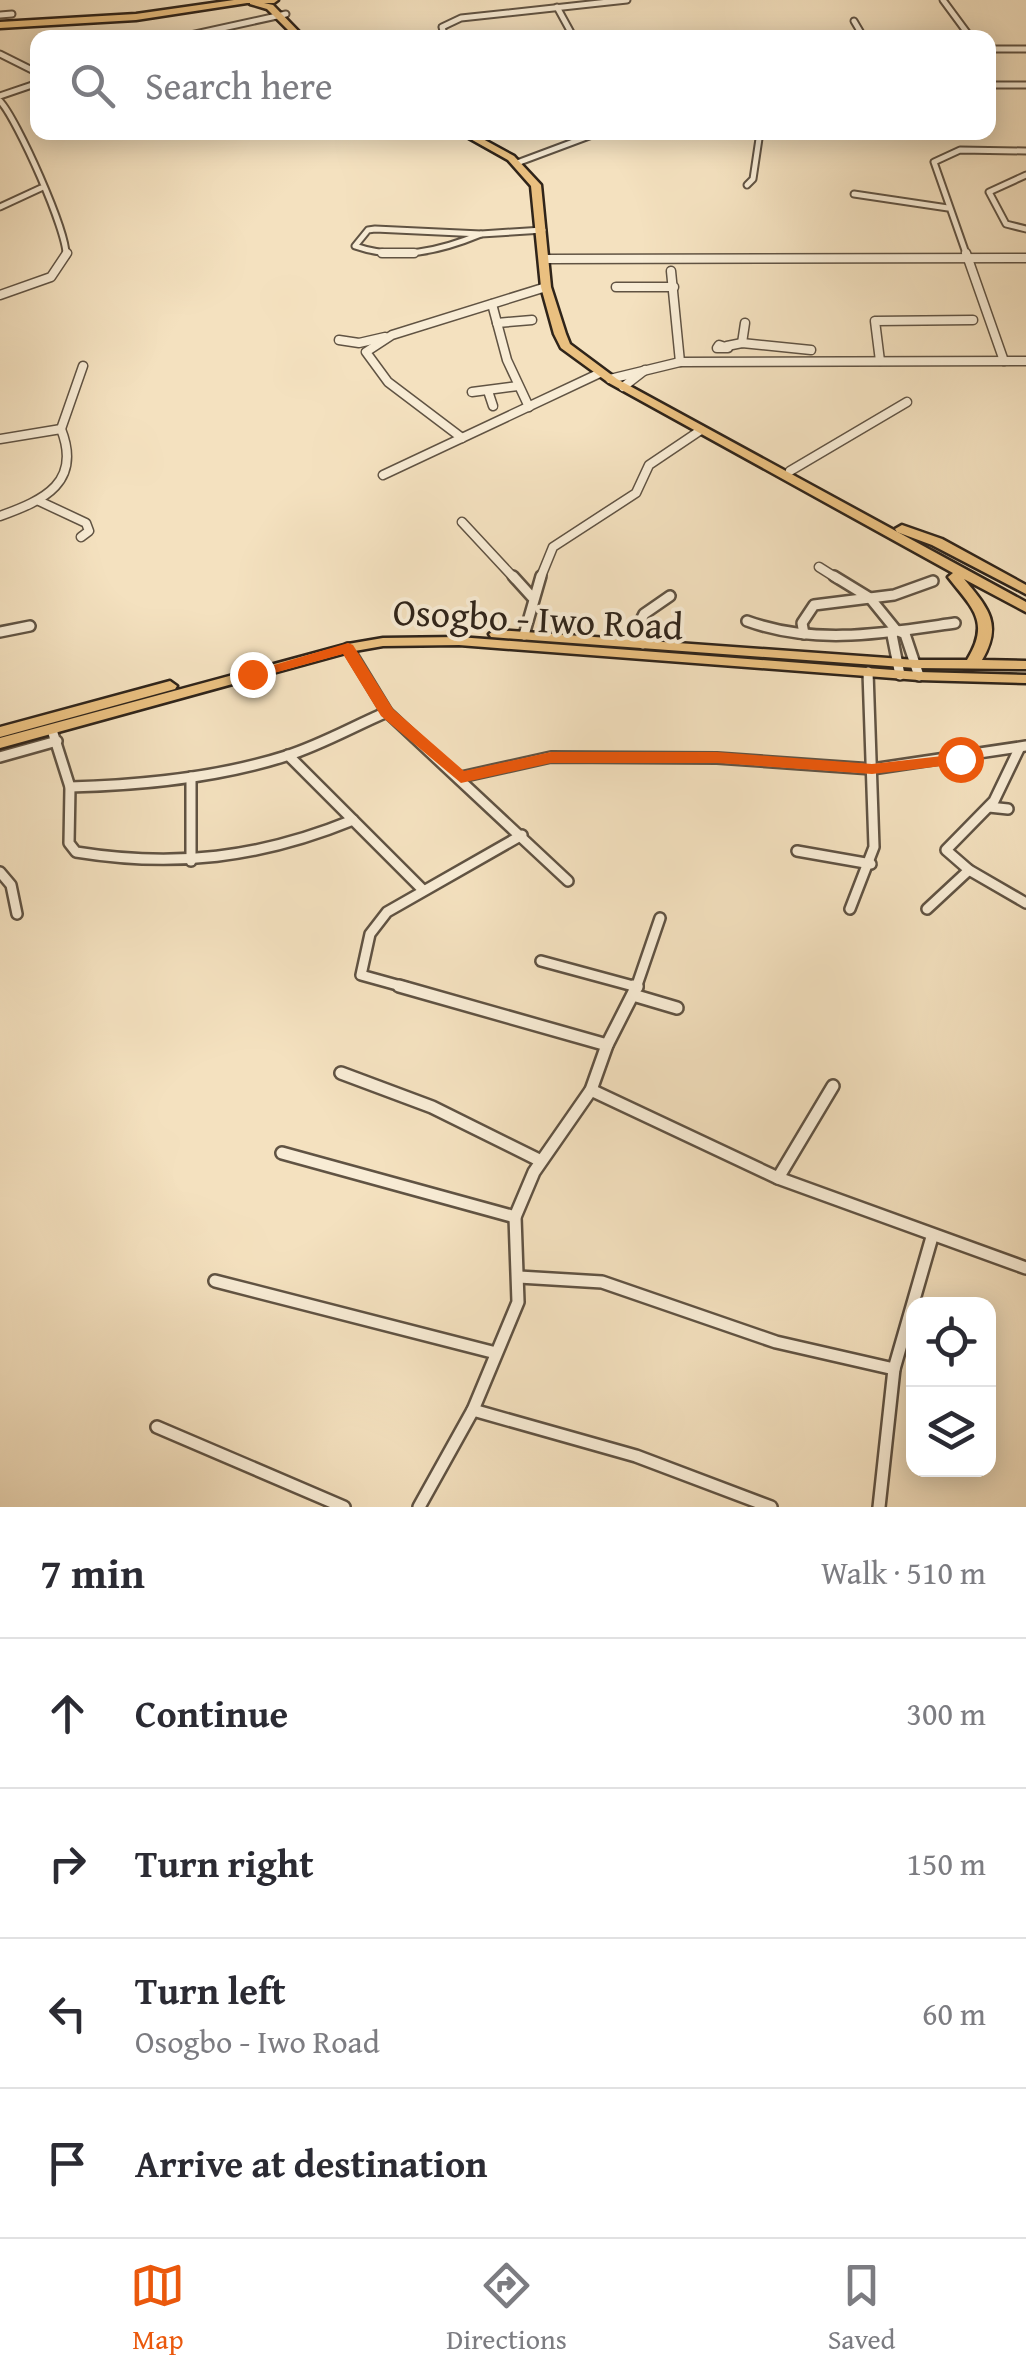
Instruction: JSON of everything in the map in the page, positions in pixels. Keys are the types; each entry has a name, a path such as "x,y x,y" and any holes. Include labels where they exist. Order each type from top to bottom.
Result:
{"main road":[{"path":"102,17 202,0"},
{"path":"102,17 213,0"},
{"path":"0,20 102,17 276,0 276,7 302,30"},
{"path":"244,1 285,16 295,30"},
{"path":"478,140 521,161 536,185 556,287 574,344 616,379 790,471 1026,608"},
{"path":"490,140 521,161 545,184 551,259 546,287 565,346 700,430 1026,599"},
{"path":"895,532 955,577 1026,618"},
{"path":"895,532 937,542 1026,590"},
{"path":"955,577 987,621 987,642 971,666"},
{"name":"Osogbo - Iwo Road","path":"0,732 356,636 418,630 636,643 917,670 1025,676"},
{"name":"Osogbo - Iwo Road","path":"0,744 54,735 348,648 383,642 459,641 868,672 899,668"},
{"name":"Osogbo - Iwo Road","path":"917,670 971,666 1025,676"}],"street":[{"path":"443,30 448,21 627,0"},
{"path":"943,0 965,30"},
{"path":"558,7 570,30"},
{"path":"0,20 12,14"},
{"path":"226,30 285,16"},
{"path":"216,30 285,16"},
{"path":"854,20 860,30"},
{"path":"996,48 1026,49"},
{"path":"0,54 30,74"},
{"path":"1,296 33,286 62,268 66,256 62,226 40,188 35,161 0,96 30,83"},
{"path":"996,85 1026,85"},
{"path":"521,161 578,140"},
{"path":"747,185 752,178 759,140"},
{"path":"1004,361 934,162 938,156 960,150 1026,150"},
{"path":"1026,175 989,192 1006,224 1026,229"},
{"path":"0,207 40,188"},
{"path":"854,194 948,208"},
{"path":"26,196 46,196"},
{"path":"481,234 456,245 415,254 355,246 371,229 481,234 543,230"},
{"path":"551,259 1026,258"},
{"path":"671,270 680,362"},
{"path":"339,340 359,343 392,335 546,287"},
{"path":"616,287 674,287"},
{"path":"492,304 518,386 529,407"},
{"path":"497,323 532,320"},
{"path":"880,361 875,322 973,320"},
{"path":"742,343 740,333 746,323"},
{"path":"729,326 740,333"},
{"path":"366,352 392,335"},
{"path":"359,343 388,382 462,438"},
{"path":"726,362 725,348 742,343 811,350"},
{"path":"383,475 529,407 680,362 1026,361"},
{"path":"61,429 84,366"},
{"path":"616,379 645,370"},
{"path":"472,392 518,386"},
{"path":"488,391 494,406"},
{"path":"790,471 907,402"},
{"path":"0,439 61,429"},
{"path":"0,516 39,502 59,486 69,465 69,442 61,429"},
{"path":"524,635 532,597 553,547 636,492 649,465 700,430"},
{"path":"39,502 86,523 89,531 81,537"},
{"path":"462,522 532,597"},
{"path":"819,567 870,598 896,630 906,634 917,670"},
{"path":"804,634 802,623 814,605 870,598 933,581"},
{"path":"636,643 642,620 653,603 670,596"},
{"path":"747,620 777,632 804,634 955,623"},
{"path":"0,632 30,626"},
{"path":"896,630 892,635 899,668"},
{"path":"348,648 387,712 568,881"},
{"path":"850,909 871,864 868,672"},
{"path":"70,788 191,777 288,755 387,712"},
{"path":"0,758 54,735 70,788 68,843 76,852 191,862 273,852 353,820"},
{"path":"461,777 551,757 717,758 872,769 1022,748"},
{"path":"1022,748 992,804 946,850 969,870 1026,903"},
{"path":"288,755 422,889"},
{"path":"191,777 191,862"},
{"path":"522,835 422,889 377,922 360,970 364,978 606,1045"},
{"path":"797,852 871,864"},
{"path":"927,910 969,870"},
{"path":"0,872 11,885 17,914"},
{"path":"419,1507 473,1410 518,1302 515,1217 541,1161 590,1090 606,1045 635,991 660,918"},
{"path":"541,961 677,1008"},
{"path":"340,1073 432,1107 541,1161"},
{"path":"778,1178 833,1086"},
{"path":"590,1090 778,1178 1026,1268"},
{"path":"282,1153 515,1217"},
{"path":"880,1507 894,1370 932,1237"},
{"path":"519,1277 602,1282 776,1342 894,1370"},
{"path":"215,1281 496,1353"},
{"path":"473,1410 636,1456 771,1507"},
{"path":"157,1426 344,1507"}],"route":[{"path":"252,674 348,648 387,712 461,777 551,757 717,758 872,769 960,759"}]}
